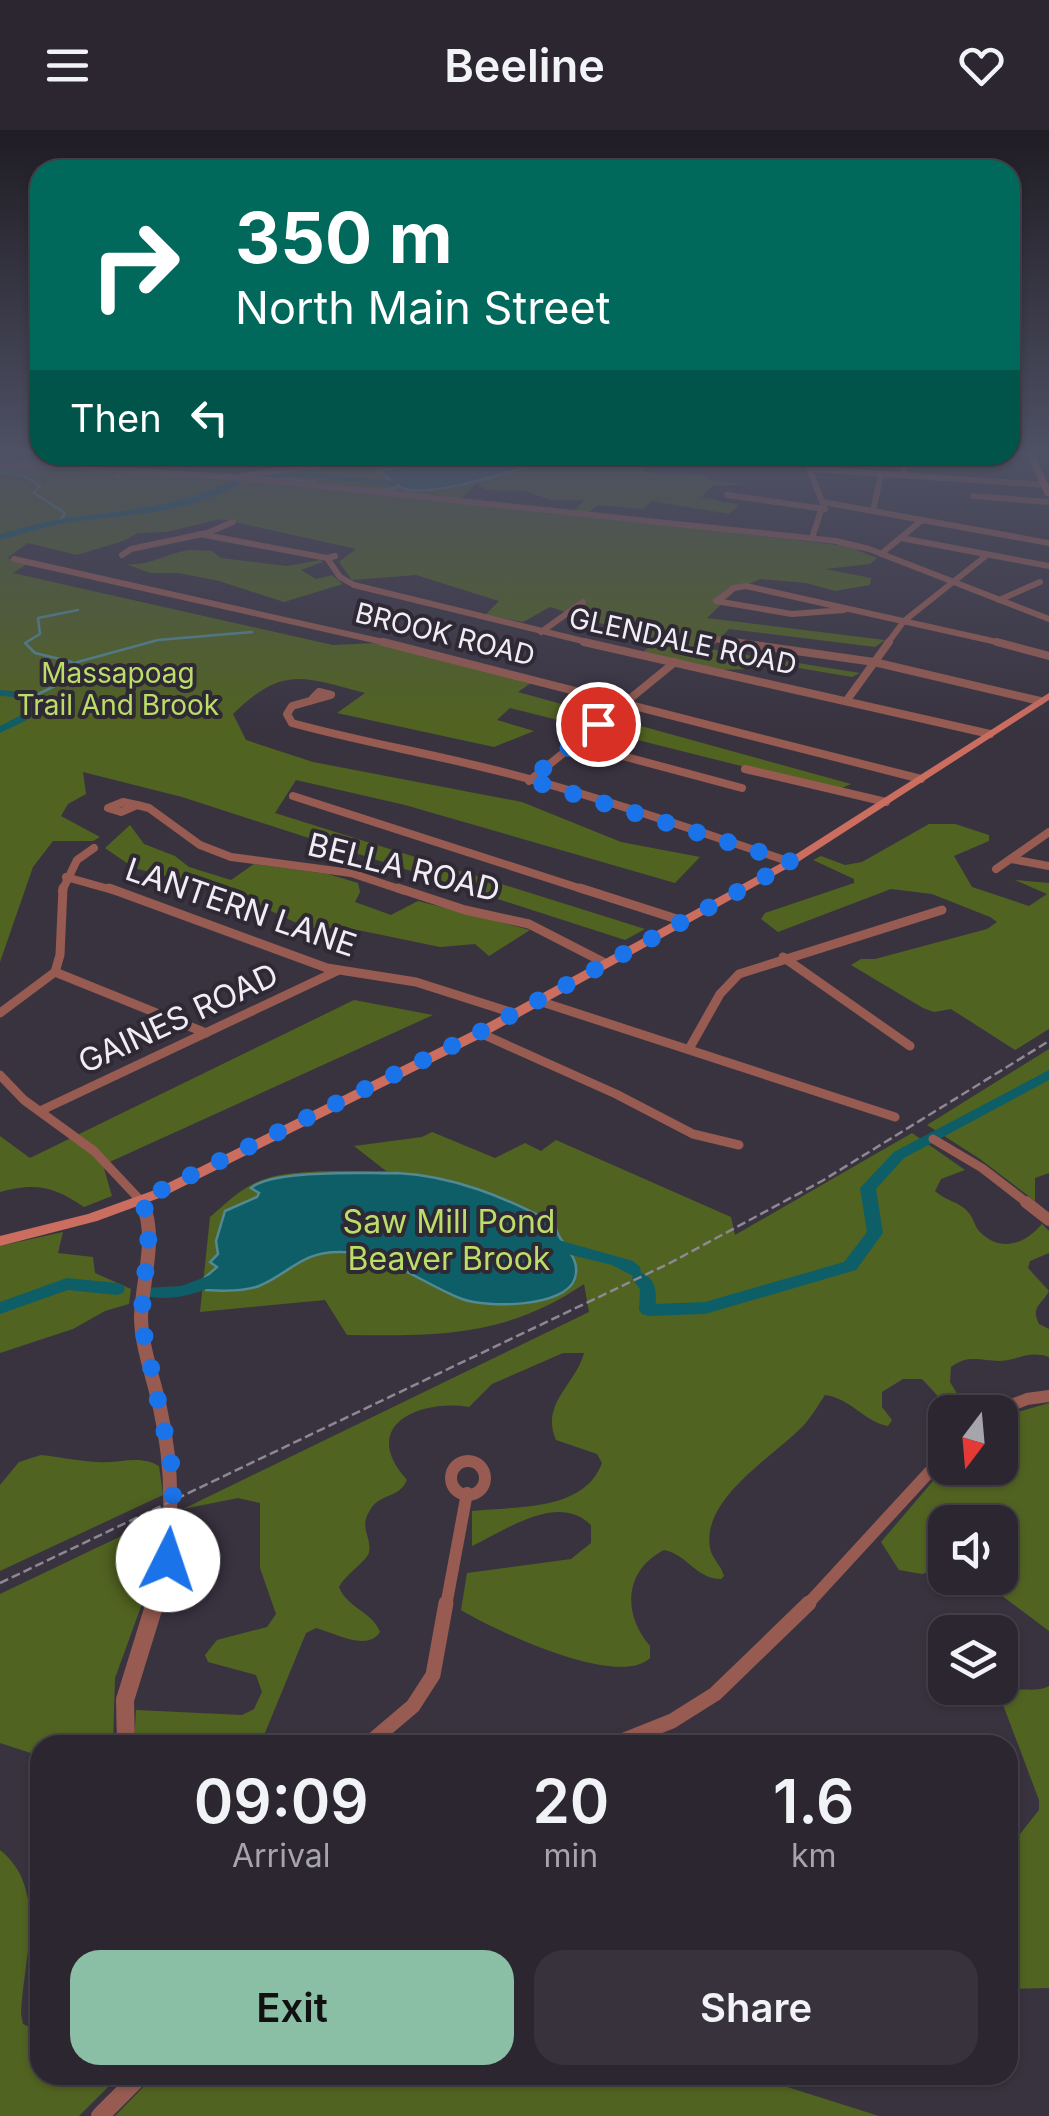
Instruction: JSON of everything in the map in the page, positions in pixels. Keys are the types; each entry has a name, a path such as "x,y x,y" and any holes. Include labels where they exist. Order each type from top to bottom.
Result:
{"main road":[{"path":"0,1241 92,1218 141,1200 516,1014 792,862 1044,702"}],"street":[{"path":"122,555 160,543"},
{"name":"GLENDALE ROAD","path":"240,543 296,555 331,557 340,577 350,584 540,632 990,734"},
{"path":"849,543 1049,619"},
{"path":"881,554 895,543"},
{"path":"924,543 1049,566"},
{"path":"847,700 904,621 988,556"},
{"name":"BROOK ROAD","path":"14,559 325,627 921,779"},
{"path":"998,600 1040,582"},
{"path":"844,610 792,614 716,601 732,589 744,586 1049,656"},
{"path":"540,632 574,609 584,607"},
{"path":"714,639 874,662 1044,702"},
{"path":"529,780 675,662"},
{"path":"312,698 289,708 292,723 529,780 792,862"},
{"path":"574,743 742,788"},
{"path":"745,769 886,802"},
{"path":"293,796 683,921"},
{"name":"BELLA ROAD","path":"137,805 156,812 193,840 220,854 351,874 465,910 516,920 605,963"},
{"path":"996,869 1049,832"},
{"path":"0,1013 54,972 66,876 77,858 94,848"},
{"path":"1011,859 1049,866"},
{"name":"LANTERN LANE","path":"66,876 106,886 338,971 416,982 516,1014"},
{"path":"689,1049 732,979 783,957 942,910"},
{"path":"783,957 910,1046"},
{"name":"GAINES ROAD","path":"40,1112 338,971"},
{"path":"54,972 206,1033"},
{"path":"539,1001 895,1117"},
{"path":"480,1032 530,1060 615,1094 708,1140 738,1145"},
{"path":"0,1075 40,1112 94,1151 141,1200 150,1221 141,1320 164,1420 173,1496 168,1560 125,1700 126,1735"},
{"path":"933,1140 982,1168 1049,1220"},
{"path":"1018,1403 1049,1396"},
{"path":"638,1735 672,1722 716,1694 775,1640 928,1474"},
{"path":"380,1735 413,1706 433,1675 466,1493"},
{"path":"100,2116 131,2085"}],"green space":[{"name":"Massapoag Trail And Brook","path":"0,543 117,543 77,555 28,543 7,558 27,564 13,573 333,645 375,643 531,683 518,692 851,784 837,790 510,708 497,720 534,731 494,747 337,713 365,693 295,679 266,688 233,714 246,740 313,762 522,802 621,842 700,857 675,883 405,805 296,780 275,813 645,929 625,940 182,797 83,772 86,794 68,804 61,816 100,837 93,841 53,841 33,867 0,962"},
{"path":"328,543 818,543 847,546 877,558 870,564 825,569 871,578 870,585 835,591 806,583 760,579 736,590 707,618 885,640 875,647 729,629 710,649 860,673 852,677 769,663 748,669 716,670 643,652 656,641 550,607 523,622 485,615 499,601 416,575 352,580 339,562 356,549"},
{"path":"190,550 287,566 320,560 323,562 301,570 316,579 332,575 343,584 284,602 219,581 179,573 150,573 126,564"},
{"path":"929,824 955,824 989,835 989,841 954,856 972,887 1029,906 1047,894 1015,880 1049,883 1049,1029 1015,1050 951,1009 934,1012 923,1008 851,965 861,959 875,959 987,929 997,922 990,917 932,894 891,889 778,932 761,919 765,913 854,883 854,879 813,860 821,856 845,865 862,862"},
{"path":"130,825 144,844 175,856 189,867 231,880 254,864 328,874 358,883 360,892 355,902 391,915 418,901 530,930 489,956 475,944 440,947 353,929 307,928 235,894 134,868 105,848"},
{"path":"354,1000 433,1015 103,1165 112,1196 84,1207 45,1188 0,1192 0,1136 30,1158"},
{"path":"1049,1049 1049,1173 1035,1178 1035,1201 927,1125"},
{"name":"Saw Mill Pond Beaver Brook","path":"432,1132 495,1158 525,1143 541,1151 556,1140 731,1217 735,1235 912,1133 965,1170 941,1179 935,1191 965,1209 988,1239 1004,1244 1020,1241 1042,1224 1049,1231 1049,1253 1030,1261 1028,1268 1049,1291 1036,1313 1039,1324 1049,1329 1049,1357 969,1359 957,1363 951,1367 950,1382 958,1395 937,1395 922,1379 903,1379 882,1392 882,1407 892,1420 888,1426 825,1395 805,1423 742,1480 717,1512 710,1530 710,1548 723,1572 721,1579 705,1575 664,1550 641,1570 634,1581 632,1608 650,1646 650,1658 634,1666 585,1662 556,1653 461,1610 467,1573 571,1559 591,1543 591,1525 563,1512 532,1517 472,1546 472,1511 547,1504 580,1490 593,1479 602,1463 597,1454 556,1440 552,1427 556,1405 584,1353 563,1353 492,1384 469,1407 431,1407 414,1412 392,1431 389,1445 407,1480 400,1490 372,1507 365,1526 368,1555 339,1587 380,1632 367,1641 316,1628 306,1633 264,1735 135,1735 136,1710 242,1715 254,1709 262,1692 256,1675 208,1662 205,1655 217,1640 267,1627 276,1614 260,1568 260,1503 238,1498 183,1509 589,1312 584,1284 555,1301 499,1324 441,1333 347,1335 325,1300 200,1312 210,1217 236,1195 266,1179 318,1172 386,1171 354,1146 422,1137"},
{"path":"63,1232 58,1253 93,1257 95,1273 131,1289 129,1304 105,1311 73,1329 0,1353 0,1246"},
{"path":"1049,1403 1049,1631 1001,1595 1018,1595 1018,1505 928,1505 928,1572 922,1574 899,1570 881,1542 930,1485 1018,1485 1018,1412"},
{"path":"41,1455 97,1462 151,1462 159,1466 163,1495 0,1571 0,1485 19,1462"},
{"path":"161,1517 151,1579 115,1678 113,1735 30,1735 30,1753 0,1743 0,1594"},
{"path":"1049,1686 1049,1988 1018,1989 1018,1836 1039,1810 1039,1800 1018,1735 1014,1735 1003,1705 1018,1705 1018,1690"},
{"path":"0,1850 15,1866 29,1905 21,2014 23,2024 30,2027 30,2085 110,2085 79,2116 0,2116"},
{"path":"145,2085 781,2085 879,2116 115,2116"}],"water":[{"path":"397,1173 439,1178 479,1190 555,1224 575,1263 575,1278 569,1288 524,1303 474,1302 373,1257 342,1252 306,1259 253,1288 206,1290 202,1280 217,1267 210,1262 218,1254 216,1241 225,1211 257,1197 259,1193 251,1188 298,1175"}],"waterway":[{"path":"72,662 35,653 25,643 40,634 38,618 78,610"},
{"path":"34,696 57,685 74,670 74,663 158,640 252,632"},
{"path":"0,693 32,695 36,706 31,714 0,730"},
{"path":"640,1279 648,1288 648,1310 705,1308 850,1266 875,1233 868,1188 899,1155 1049,1074"},
{"path":"555,1244 618,1261 634,1271"},
{"path":"151,1292 183,1292 219,1278"},
{"path":"0,1308 67,1284 117,1289"}],"railway":[{"path":"0,1583 670,1263 822,1181 1049,1041"}],"route":[{"path":"168,1560 173,1496 171,1462 141,1320 150,1221 141,1200 404,1072 792,862 529,780 598,724"}]}
